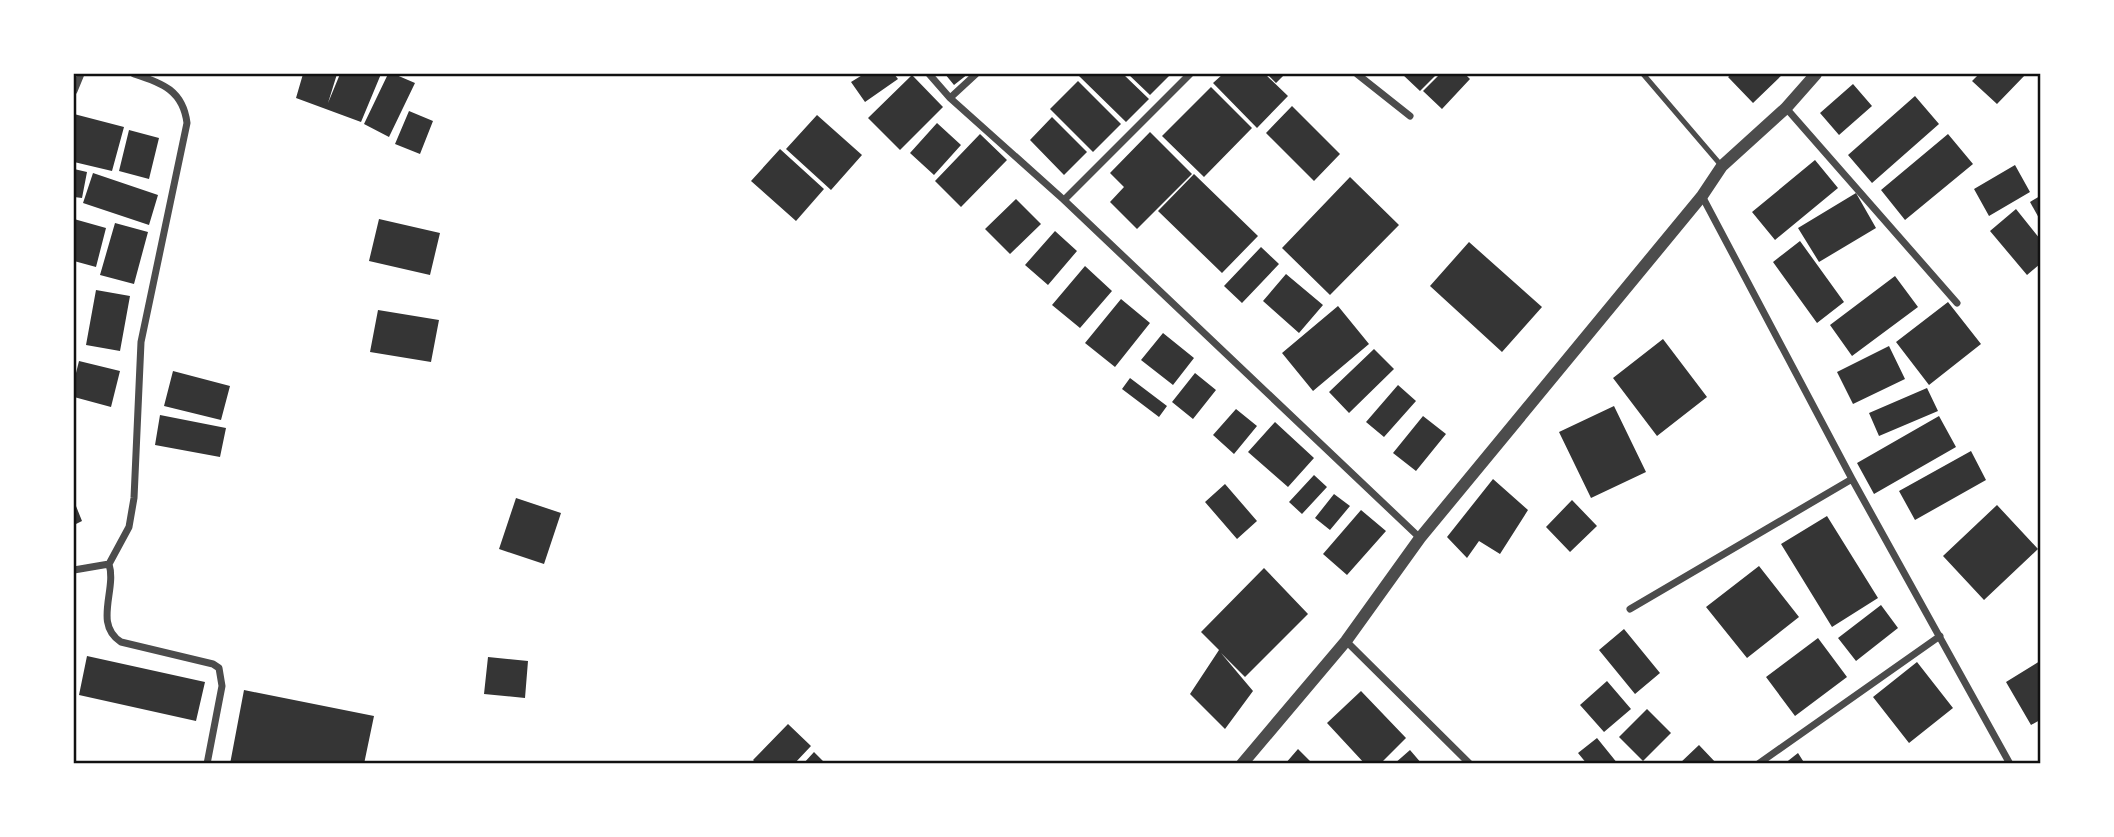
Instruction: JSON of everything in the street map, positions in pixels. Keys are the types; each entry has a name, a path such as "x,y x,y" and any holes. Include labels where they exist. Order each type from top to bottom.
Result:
{"street":[{"path":"74,91 81,74"},
{"path":"134,74 163,85 179,97 185,109 187,124 141,342 134,498 129,527 109,564 111,573 106,622 113,637 121,642 213,664 219,668 222,686 207,764"},
{"path":"929,74 950,98 1064,200 1420,538"},
{"path":"950,98 975,74"},
{"path":"1064,200 1189,74"},
{"path":"1357,74 1410,116"},
{"path":"1242,764 1346,641 1420,538 1702,195 1722,166 1786,108 1816,74"},
{"path":"1786,108 1957,303"},
{"path":"1702,195 1852,479 2010,764"},
{"path":"1630,609 1852,479"},
{"path":"74,570 109,564"},
{"path":"1758,764 1940,636"},
{"path":"1346,641 1470,764"}],"lane":[{"path":"1643,74 1722,166"}],"building":[{"path":"303,74 337,74 328,103 340,74 381,74 361,122 296,98"},
{"path":"388,74 415,83 389,137 364,124"},
{"path":"864,74 894,74 898,79 865,102 851,82"},
{"path":"945,74 968,74 954,85"},
{"path":"1123,74 1149,99 1126,122 1079,76"},
{"path":"1128,74 1171,74 1150,95"},
{"path":"1223,74 1265,74 1288,96 1257,128 1213,83"},
{"path":"1267,74 1285,74 1276,83"},
{"path":"1402,74 1437,74 1420,91"},
{"path":"1440,74 1465,74 1470,79 1442,109 1423,91"},
{"path":"1732,74 1783,74 1753,103 1728,77"},
{"path":"1979,74 2026,74 1997,104 1972,81"},
{"path":"912,75 943,107 900,150 868,118"},
{"path":"1078,81 1121,124 1093,152 1050,109"},
{"path":"1853,84 1872,106 1839,135 1820,113"},
{"path":"1211,87 1252,128 1204,177 1162,136"},
{"path":"1915,96 1939,124 1872,183 1848,155"},
{"path":"1292,106 1340,154 1314,181 1266,133"},
{"path":"409,111 433,121 420,154 395,144"},
{"path":"74,114 124,127 112,171 74,162"},
{"path":"817,115 862,155 831,190 786,149"},
{"path":"1052,117 1087,152 1064,175 1030,140"},
{"path":"937,123 961,145 934,175 910,153"},
{"path":"129,130 159,138 149,179 119,171"},
{"path":"1150,132 1192,174 1137,229 1110,202 1124,187 1110,173"},
{"path":"980,134 1007,160 961,207 935,181"},
{"path":"1948,134 1973,164 1905,220 1881,190"},
{"path":"780,149 824,189 796,221 751,181"},
{"path":"1815,160 1838,188 1775,240 1752,212"},
{"path":"2015,165 2030,192 1989,216 1974,189"},
{"path":"74,169 87,172 82,198 74,197"},
{"path":"93,173 158,195 149,225 83,203"},
{"path":"1194,174 1258,236 1222,273 1158,211"},
{"path":"1350,177 1399,225 1330,295 1282,248"},
{"path":"1856,193 1876,228 1819,262 1798,228"},
{"path":"2040,196 2040,220 2030,202"},
{"path":"1016,199 1041,224 1010,254 985,229"},
{"path":"2016,209 2040,239 2040,264 2027,275 1990,231"},
{"path":"74,219 106,228 96,267 74,261"},
{"path":"379,219 440,233 430,275 369,261"},
{"path":"115,223 148,232 134,284 100,275"},
{"path":"1055,231 1077,251 1048,285 1025,265"},
{"path":"1800,241 1844,302 1817,323 1773,262"},
{"path":"1469,242 1542,307 1502,352 1430,286"},
{"path":"1261,247 1279,264 1242,303 1224,286"},
{"path":"1085,266 1112,291 1080,328 1052,305"},
{"path":"1286,274 1323,305 1299,333 1263,301"},
{"path":"1895,276 1918,307 1852,356 1830,325"},
{"path":"96,290 130,296 120,351 86,345"},
{"path":"1121,299 1150,323 1115,367 1085,343"},
{"path":"1948,302 1981,344 1929,385 1896,342"},
{"path":"1338,306 1369,344 1313,391 1282,353"},
{"path":"378,310 439,320 431,362 370,352"},
{"path":"1163,333 1194,358 1173,385 1141,360"},
{"path":"1663,339 1707,397 1657,436 1613,378"},
{"path":"1889,346 1905,379 1853,404 1837,372"},
{"path":"1374,349 1394,369 1349,413 1329,392"},
{"path":"79,361 120,371 111,407 74,397 74,381"},
{"path":"173,371 230,386 221,420 164,406"},
{"path":"1195,373 1216,390 1193,419 1172,402"},
{"path":"1130,378 1167,406 1159,417 1122,389"},
{"path":"1398,385 1416,401 1384,437 1366,422"},
{"path":"1927,388 1938,411 1879,436 1869,413"},
{"path":"1614,406 1646,472 1591,498 1559,432"},
{"path":"1236,409 1257,426 1234,454 1213,435"},
{"path":"160,415 226,428 220,457 155,445"},
{"path":"1423,416 1446,434 1416,471 1393,453"},
{"path":"1939,416 1956,447 1874,494 1857,463"},
{"path":"1275,422 1314,458 1288,487 1248,452"},
{"path":"1971,451 1986,480 1915,520 1899,491"},
{"path":"1314,475 1327,487 1302,514 1289,502"},
{"path":"1493,479 1528,510 1500,554 1479,541 1467,558 1447,537"},
{"path":"1225,484 1257,521 1237,539 1205,502"},
{"path":"1334,494 1350,506 1330,530 1315,518"},
{"path":"516,498 561,513 544,564 499,549"},
{"path":"1572,500 1597,526 1570,552 1546,527"},
{"path":"74,501 82,521 74,525"},
{"path":"1997,505 2038,549 1984,600 1943,556"},
{"path":"1361,510 1386,531 1347,575 1323,554"},
{"path":"1827,516 1878,598 1832,627 1781,544"},
{"path":"1759,566 1799,617 1747,658 1706,607"},
{"path":"1264,568 1308,614 1245,677 1221,653 1253,691 1225,729 1190,694 1219,650 1201,632"},
{"path":"1881,605 1898,628 1856,661 1838,638"},
{"path":"1624,629 1660,673 1635,694 1599,650"},
{"path":"1818,638 1847,677 1795,716 1766,677"},
{"path":"87,656 205,682 196,721 79,695"},
{"path":"488,657 528,661 525,698 484,694"},
{"path":"2040,661 2040,720 2031,725 2006,682"},
{"path":"1917,662 1953,708 1909,743 1873,697"},
{"path":"1607,681 1631,709 1604,732 1580,705"},
{"path":"244,690 374,716 364,764 230,764"},
{"path":"1361,691 1406,738 1380,764 1365,764 1327,723"},
{"path":"1647,709 1671,733 1643,761 1619,737"},
{"path":"788,724 811,746 794,764 757,764 753,760"},
{"path":"1597,738 1618,764 1587,764 1578,753"},
{"path":"1699,745 1717,764 1679,764"},
{"path":"1298,749 1313,764 1285,764"},
{"path":"1410,750 1422,764 1394,764"},
{"path":"814,752 826,764 803,764"},
{"path":"1798,753 1805,764 1784,764"}]}
